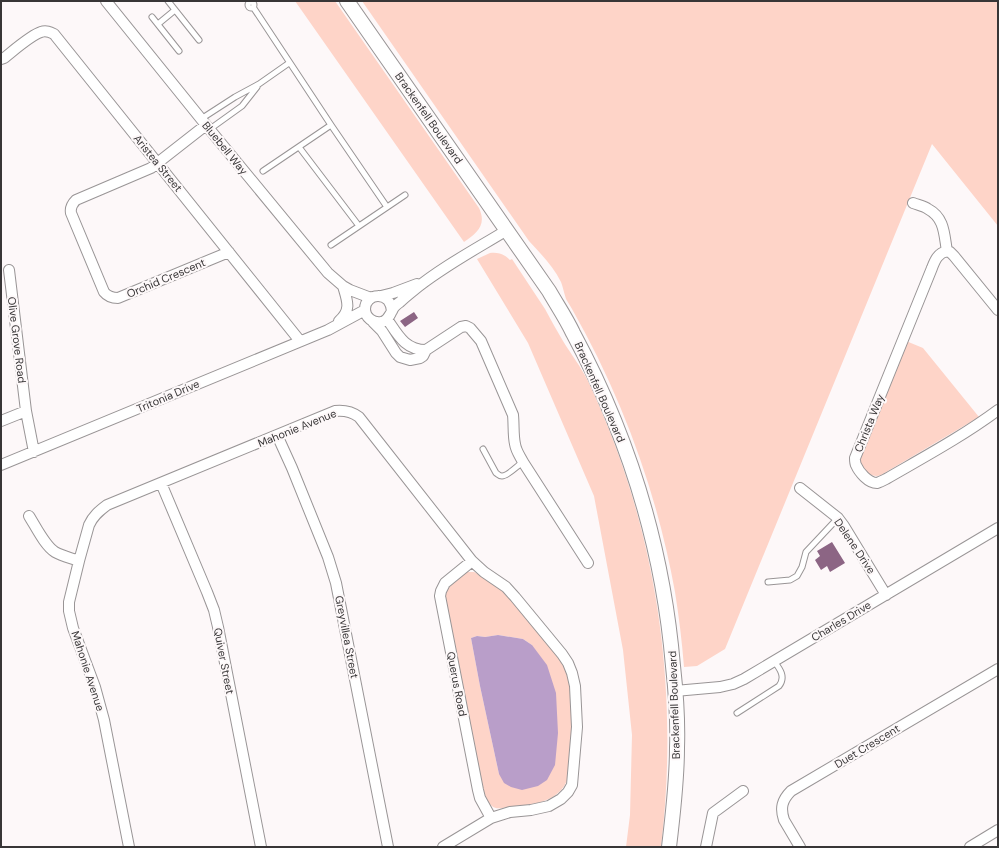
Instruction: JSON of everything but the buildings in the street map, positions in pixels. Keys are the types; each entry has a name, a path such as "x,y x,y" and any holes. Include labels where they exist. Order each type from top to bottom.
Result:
{"street":[{"name":"Bluebell Way","path":"106,1 328,273 347,288"},
{"name":"Brackenfell Boulevard","path":"347,1 549,291 573,332 608,404 623,442 643,502 659,567 667,611 676,691 677,747 674,806 669,847"},
{"name":"Aristea Street","path":"1,60 33,36 41,32 47,31 54,34 300,341"},
{"path":"158,163 205,124"},
{"name":"Orchid Crescent","path":"158,163 152,168 79,198 73,202 71,209 72,217 104,292 108,297 118,298 229,252"},
{"path":"913,203 928,208 937,216 943,227 946,251 950,252 954,256 998,310"},
{"path":"426,280 393,293 376,297 367,302 368,314 378,322 383,322 400,302 426,280 507,230"},
{"name":"Christa Way","path":"946,251 936,258 855,458 855,464 866,478 872,482 881,482 954,439 998,410"},
{"name":"Olive Grove Road","path":"9,270 26,411 34,452"},
{"path":"347,288 376,297 386,298 391,306 389,315 400,338 416,349 426,350"},
{"path":"347,288 382,331 396,353 410,360 423,356 426,350 461,327 466,326 472,330 480,341 513,415 517,452 588,563"},
{"path":"332,328 343,318 347,311 347,288"},
{"name":"Tritonia Drive","path":"1,465 368,314"},
{"name":"Mahonie Avenue","path":"129,847 104,720 69,611 69,602 79,561 92,519 107,505 335,411 341,410 355,414 359,417 472,561 484,572 506,587 515,597 562,654 568,663 572,674 575,693 577,727 572,785 568,792 562,799 549,806 531,810 510,812 491,818 443,847"},
{"path":"1,421 26,411"},
{"name":"Greyvillea Street","path":"277,435 328,558 336,583 388,847"},
{"name":"Quiver Street","path":"161,483 214,610 261,847"},
{"name":"Delene Drive","path":"800,488 838,518 886,594"},
{"path":"29,516 51,549 79,561"},
{"name":"Charles Drive","path":"676,691 720,687 733,684 744,679 998,528"},
{"name":"Querus Road","path":"472,561 445,583 440,596 478,790 480,798 491,818"},
{"name":"Duet Crescent","path":"800,847 782,815 784,800 791,791 998,669"},
{"path":"706,847 713,813 743,791"},
{"path":"970,847 998,830"}],"lane":[{"path":"168,1 199,40"},
{"path":"248,2 254,3 253,7 289,63 387,207"},
{"path":"158,24 175,10"},
{"path":"152,17 179,51"},
{"path":"205,124 235,97 258,84 289,63"},
{"path":"205,124 242,106 258,84"},
{"path":"263,171 331,125"},
{"path":"299,148 359,226"},
{"path":"331,245 405,195"},
{"path":"482,450 499,475 503,476 507,474 523,462"},
{"path":"768,582 790,580 797,576 802,567 806,552 838,518"},
{"path":"736,713 779,686 782,676 774,661"}],"shaded area":[{"path":"295,1 335,1 479,208 482,219 481,224 477,232 469,239 464,242"},
{"path":"362,1 998,1 998,226 932,144 725,649 697,666 684,667 675,592 667,555 648,482 636,446 607,376 566,299 558,276 551,265 529,241"},
{"path":"490,253 498,253 510,260 512,259 545,309 588,381 612,436 631,493 646,550 658,609 664,668 667,727 666,787 661,847 626,847 630,815 632,735 623,650 594,496 528,343 477,259"},
{"path":"906,341 923,348 979,417 881,475 873,476 865,470 859,460"},
{"path":"466,572 474,572 510,597 565,666 570,687 572,710 572,743 568,778 561,790 554,796 538,803 497,808 491,805 484,796 445,596 448,587","holes":["498,635 523,639 532,645 499,774 471,638 477,636 485,637"]},
{"path":"498,635 523,639 532,645 547,665 556,693 558,733 555,765 547,780 538,786 522,790 504,783 499,774 471,638 477,636 485,637"}]}
